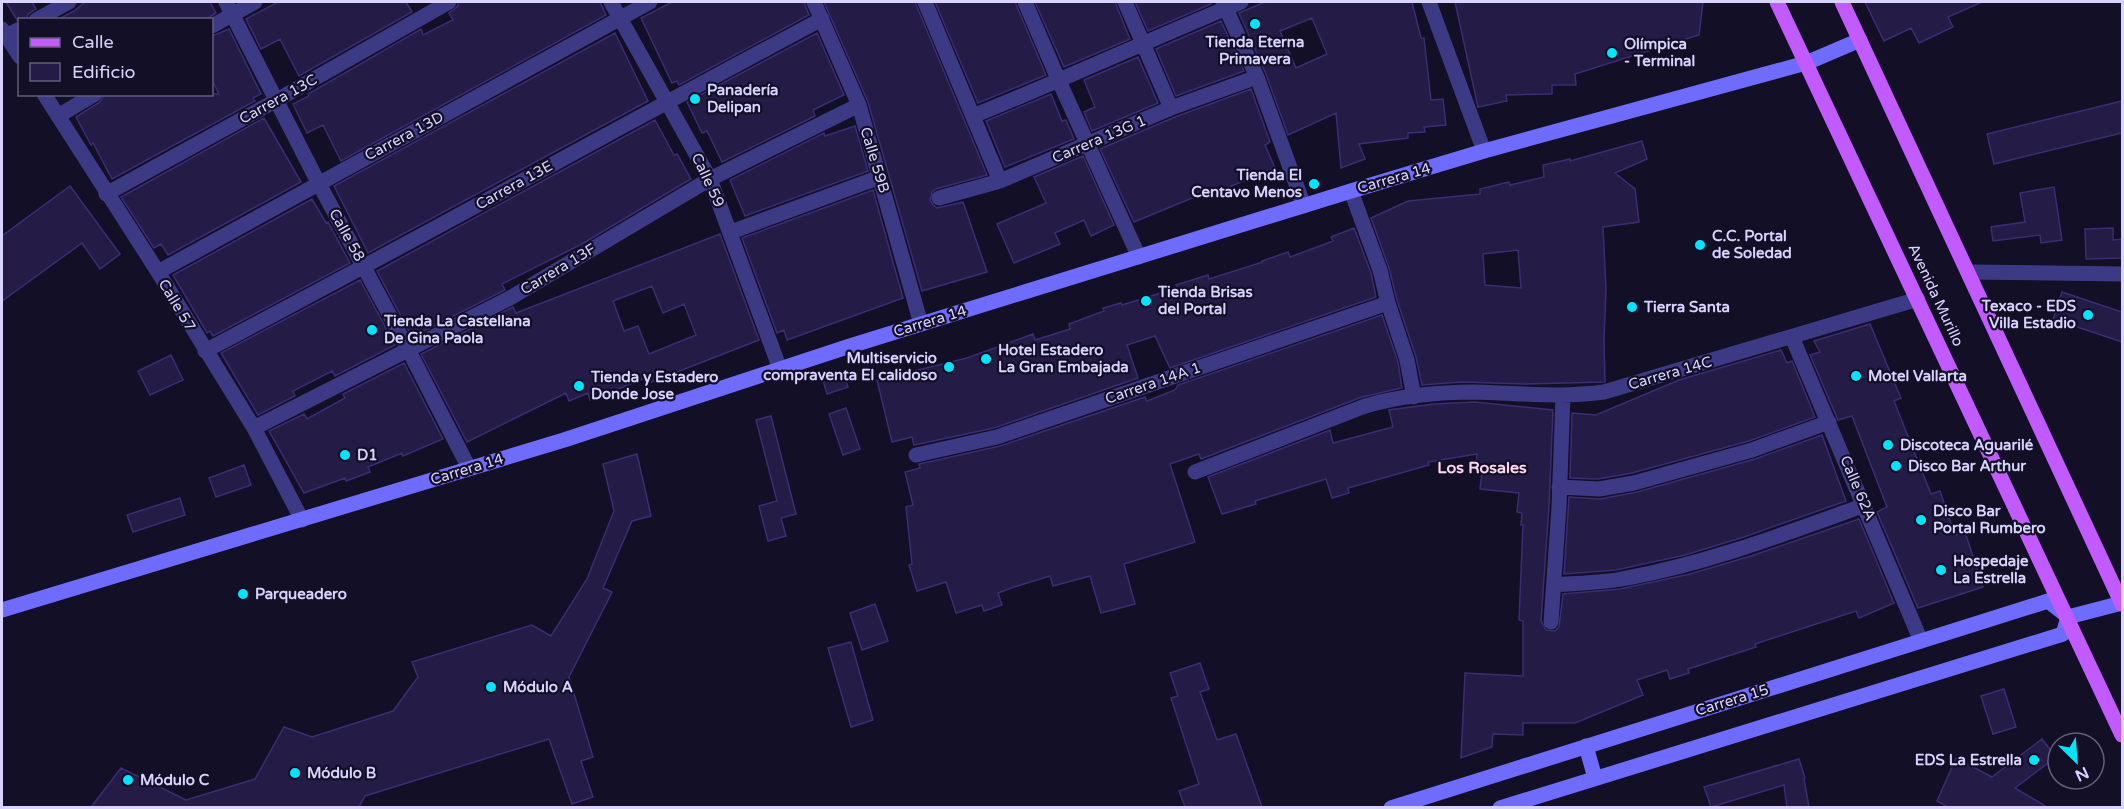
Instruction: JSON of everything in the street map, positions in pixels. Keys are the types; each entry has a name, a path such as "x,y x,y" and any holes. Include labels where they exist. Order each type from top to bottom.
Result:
{"main road":[{"name":"Avenida Murillo","path":"1777,2 2122,735"},
{"path":"1500,807 2063,634 2068,617 2122,603 1842,2"},
{"name":"Carrera 14","path":"2,610 564,440 921,324 1351,191 1485,151 1806,63 1860,40"},
{"name":"Carrera 15","path":"1391,807 2048,601 2068,617"},
{"path":"1586,746 1595,778"}],"street":[{"path":"40,18 69,2"},
{"path":"213,25 229,8 255,2"},
{"name":"Carrera 13C","path":"106,194 449,2"},
{"name":"Calle 59","path":"611,2 710,179 780,369"},
{"name":"Carrera 13D","path":"158,272 650,2"},
{"name":"Calle 59B","path":"814,2 859,105 921,324"},
{"path":"925,2 1000,181"},
{"path":"1025,2 1139,257"},
{"path":"1125,2 1171,108"},
{"path":"973,116 1059,81 1225,4 1241,2"},
{"path":"1430,2 1485,151"},
{"path":"1225,4 1257,77 1304,206"},
{"name":"Calle 58","path":"229,8 318,183 469,468"},
{"name":"Carrera 13E","path":"205,351 822,19"},
{"path":"9,31 18,52"},
{"name":"Carrera 13G 1","path":"939,198 1000,181 1171,108 1257,77"},
{"name":"Calle 57","path":"45,96 254,428 302,520"},
{"path":"58,116 92,96"},
{"name":"Carrera 13F","path":"254,428 510,298 710,179 859,105"},
{"path":"731,232 880,177"},
{"path":"1351,191 1380,270 1388,303 1407,360 1414,397"},
{"path":"1968,272 2122,274"},
{"name":"Carrera 14C","path":"1195,472 1365,406 1390,399 1473,392 1563,396 1604,392 1918,299"},
{"name":"Carrera 14A 1","path":"916,455 997,437 1388,303"},
{"name":"Calle 62A","path":"1792,337 1921,640"},
{"path":"1551,622 1563,396"},
{"path":"1559,487 1599,489 1634,483 1752,450 1829,422"},
{"path":"1554,585 1626,579 1677,566 1738,550 1865,505"}],"building":[{"path":"6,2 32,2 36,9 28,14 27,18 17,20"},
{"path":"85,2 210,2 216,13 208,18 61,18"},
{"path":"278,2 406,2 412,12 299,76 280,39 261,49 246,19"},
{"path":"459,2 600,2 606,15 341,161 323,125 307,133 293,104 421,29 423,35 453,20 449,13 457,7"},
{"path":"672,2 804,2 809,15 679,85 677,81 672,83 641,18"},
{"path":"824,2 915,2 987,175 936,189 932,192 930,200 937,208 963,202 987,272 922,291 868,102"},
{"path":"935,2 1015,2 1046,75 978,103"},
{"path":"1035,2 1115,2 1130,39 1064,67"},
{"path":"1135,2 1210,2 1211,4 1148,31"},
{"path":"1265,2 1412,2 1421,38 1424,38 1431,100 1443,99 1446,125 1424,127 1425,132 1408,133 1408,138 1359,144 1365,159 1341,168 1336,113 1288,135 1266,74 1239,13","holes":["1312,18 1327,54 1296,68 1280,31"]},
{"path":"1455,2 1703,2 1699,35 1575,74 1576,85 1552,85 1552,94 1506,95 1507,101 1478,107"},
{"path":"1865,2 1982,2 1948,17 1953,27 1919,43 1911,28 1884,41"},
{"path":"1221,21 1244,71 1176,96 1156,49"},
{"path":"229,29 261,94 253,98 255,101 112,179 76,117 100,102 104,96 213,96 213,94 219,94 213,82 213,36"},
{"path":"615,33 648,101 368,253 334,186"},
{"path":"817,33 844,95 813,110 815,116 722,162 707,131 702,133 687,102"},
{"path":"1138,57 1158,103 1092,131 1084,112 1095,107 1084,80"},
{"path":"1251,89 1270,142 1265,145 1275,168 1210,195 1209,191 1134,222 1100,149 1175,117"},
{"path":"1051,94 1062,121 1066,120 1074,139 1005,167 986,121"},
{"path":"2122,101 2122,133 1994,164 1987,134"},
{"path":"264,118 301,182 168,255 161,244 154,248 121,197"},
{"path":"655,120 674,155 677,154 691,179 582,244 502,284 505,290 412,337 377,271"},
{"path":"855,126 868,171 745,216 730,180 824,133 825,136"},
{"path":"1642,141 1647,159 1615,173 1635,189 1639,222 1603,227 1606,289 1605,382 1526,384 1461,382 1422,385 1416,357 1389,268 1371,218 1408,201 1480,194 1480,189 1544,177 1543,165 1570,159 1570,161","holes":["1518,250 1521,288 1485,285 1483,254"]},
{"path":"1083,156 1114,225 1091,236 1084,220 1055,233 1060,244 1014,263 997,224 1046,203 1034,177"},
{"path":"70,186 120,254 100,269 82,243 2,301 2,236"},
{"path":"2054,187 2062,240 2041,243 2040,235 1993,241 1991,227 2025,222 2020,193"},
{"path":"873,190 903,298 787,340 784,330 777,333 742,238"},
{"path":"312,199 326,223 328,222 350,263 213,336 210,331 207,333 173,275"},
{"path":"1354,228 1371,273 1376,297 1170,368 1155,336 1127,345 1138,378 994,428 914,445 912,437 892,442 877,380 967,358 1033,334 1035,340 1070,329 1069,324 1104,311 1103,308 1121,303 1122,305 1177,288 1176,285 1208,275 1209,279 1288,252 1290,257 1333,241 1331,237"},
{"path":"2113,228 2113,240 2122,239 2122,258 2086,259 2085,229"},
{"path":"720,234 759,340 646,384 643,379 590,400 588,393 569,401 566,393 467,442 421,354 513,307 516,313","holes":["652,286 663,313 684,304 696,335 649,354 638,326 624,331 613,301"]},
{"path":"360,280 395,345 335,376 332,371 293,391 295,396 258,415 221,353"},
{"name":"Texaco - EDS Villa Estadio","path":"2062,292 2122,312 2122,342 2053,319"},
{"path":"1382,315 1398,362 1402,388 1362,397 1201,459 1199,454 1170,464 1195,542 1124,564 1135,604 1101,613 1090,576 1053,586 1050,576 1014,587 998,593 1002,605 984,611 982,605 956,613 946,582 917,591 909,565 912,564 906,507 913,505 905,472 920,468 919,464 1000,446 1145,397 1147,401 1175,390 1178,385"},
{"path":"1870,324 1901,398 1894,401 1931,494 1940,491 1955,535 1965,532 1983,587 1918,608 1877,512 1887,507 1852,416 1838,420 1810,355 1820,352 1814,341"},
{"path":"1781,350 1787,363 1792,361 1815,417 1749,441 1632,473 1598,479 1570,478 1572,413 1596,415 1679,380"},
{"path":"171,355 183,380 150,395 138,371"},
{"path":"404,363 443,439 403,456 402,453 368,467 370,472 346,481 345,478 304,493 269,431 304,414 307,419 345,398 343,394"},
{"path":"843,371 848,387 827,394 822,377"},
{"path":"1475,402 1553,410 1541,621 1546,630 1555,631 1559,627 1563,594 1620,589 1690,574 1859,519 1894,603 1859,618 1856,611 1755,644 1756,647 1688,669 1689,673 1670,679 1667,670 1637,680 1643,695 1575,723 1523,723 1523,735 1493,734 1492,747 1461,758 1465,673 1523,676 1523,621 1519,620 1523,525 1521,525 1522,513 1517,512 1519,493 1480,489 1483,463 1476,463 1477,454 1428,462 1429,465 1348,488 1349,493 1332,498 1326,479 1222,514 1208,477 1330,430 1333,443 1393,427 1389,410 1434,404"},
{"path":"846,408 860,449 843,455 829,414"},
{"path":"771,416 796,514 781,518 786,536 768,541 759,506 777,501 756,420"},
{"path":"1822,435 1846,501 1685,555 1616,570 1564,574 1569,497 1600,499 1637,492 1755,459"},
{"name":"Módulo A","path":"637,454 651,516 632,521 603,588 612,592 569,677 593,757 581,761 593,797 572,804 549,739 365,796 359,807 91,807 121,768 186,800 255,779 284,727 312,737 393,711 418,677 412,662 532,625 551,636 587,579 614,511 603,464"},
{"path":"244,465 251,485 216,497 209,478"},
{"path":"180,498 185,515 133,532 127,515"},
{"path":"875,604 888,641 862,650 850,613"},
{"path":"851,642 873,720 851,727 828,648"},
{"path":"1200,663 1209,689 1200,692 1217,740 1236,734 1262,807 1185,807 1179,791 1199,784 1171,698 1178,696 1170,673"},
{"name":"EDS La Estrella","path":"2004,689 2016,727 1993,734 1981,696"},
{"path":"2042,739 2046,744 2046,765 2015,788 2047,807 1948,807 1937,801 1956,758 1992,777"},
{"path":"1799,759 1805,778 1809,807 1787,807 1784,785 1711,807 1704,787"}],"place":[{"name":"Tienda Eterna Primavera","path":"1255,24"},
{"name":"Olímpica - Terminal","path":"1612,53"},
{"name":"Panadería Delipan","path":"695,99"},
{"name":"Tienda El Centavo Menos","path":"1314,184"},
{"name":"C.C. Portal de Soledad","path":"1700,245"},
{"name":"Tienda Brisas del Portal","path":"1146,301"},
{"name":"Tierra Santa","path":"1632,307"},
{"name":"Texaco - EDS Villa Estadio","path":"2088,315"},
{"name":"Tienda La Castellana De Gina Paola","path":"372,330"},
{"name":"Hotel Estadero La Gran Embajada","path":"986,359"},
{"name":"Multiservicio compraventa El calidoso","path":"949,367"},
{"name":"Motel Vallarta","path":"1856,376"},
{"name":"Tienda y Estadero Donde Jose","path":"579,386"},
{"name":"Discoteca Aguarilé","path":"1888,445"},
{"name":"D1","path":"345,455"},
{"name":"Disco Bar Arthur","path":"1896,466"},
{"name":"Disco Bar Portal Rumbero","path":"1921,520"},
{"name":"Hospedaje La Estrella","path":"1941,570"},
{"name":"Parqueadero","path":"243,594"},
{"name":"Módulo A","path":"491,687"},
{"name":"EDS La Estrella","path":"2034,760"},
{"name":"Módulo B","path":"295,773"},
{"name":"Módulo C","path":"128,780"}],"district":[{"name":"Los Rosales","path":"1482,468"}]}
